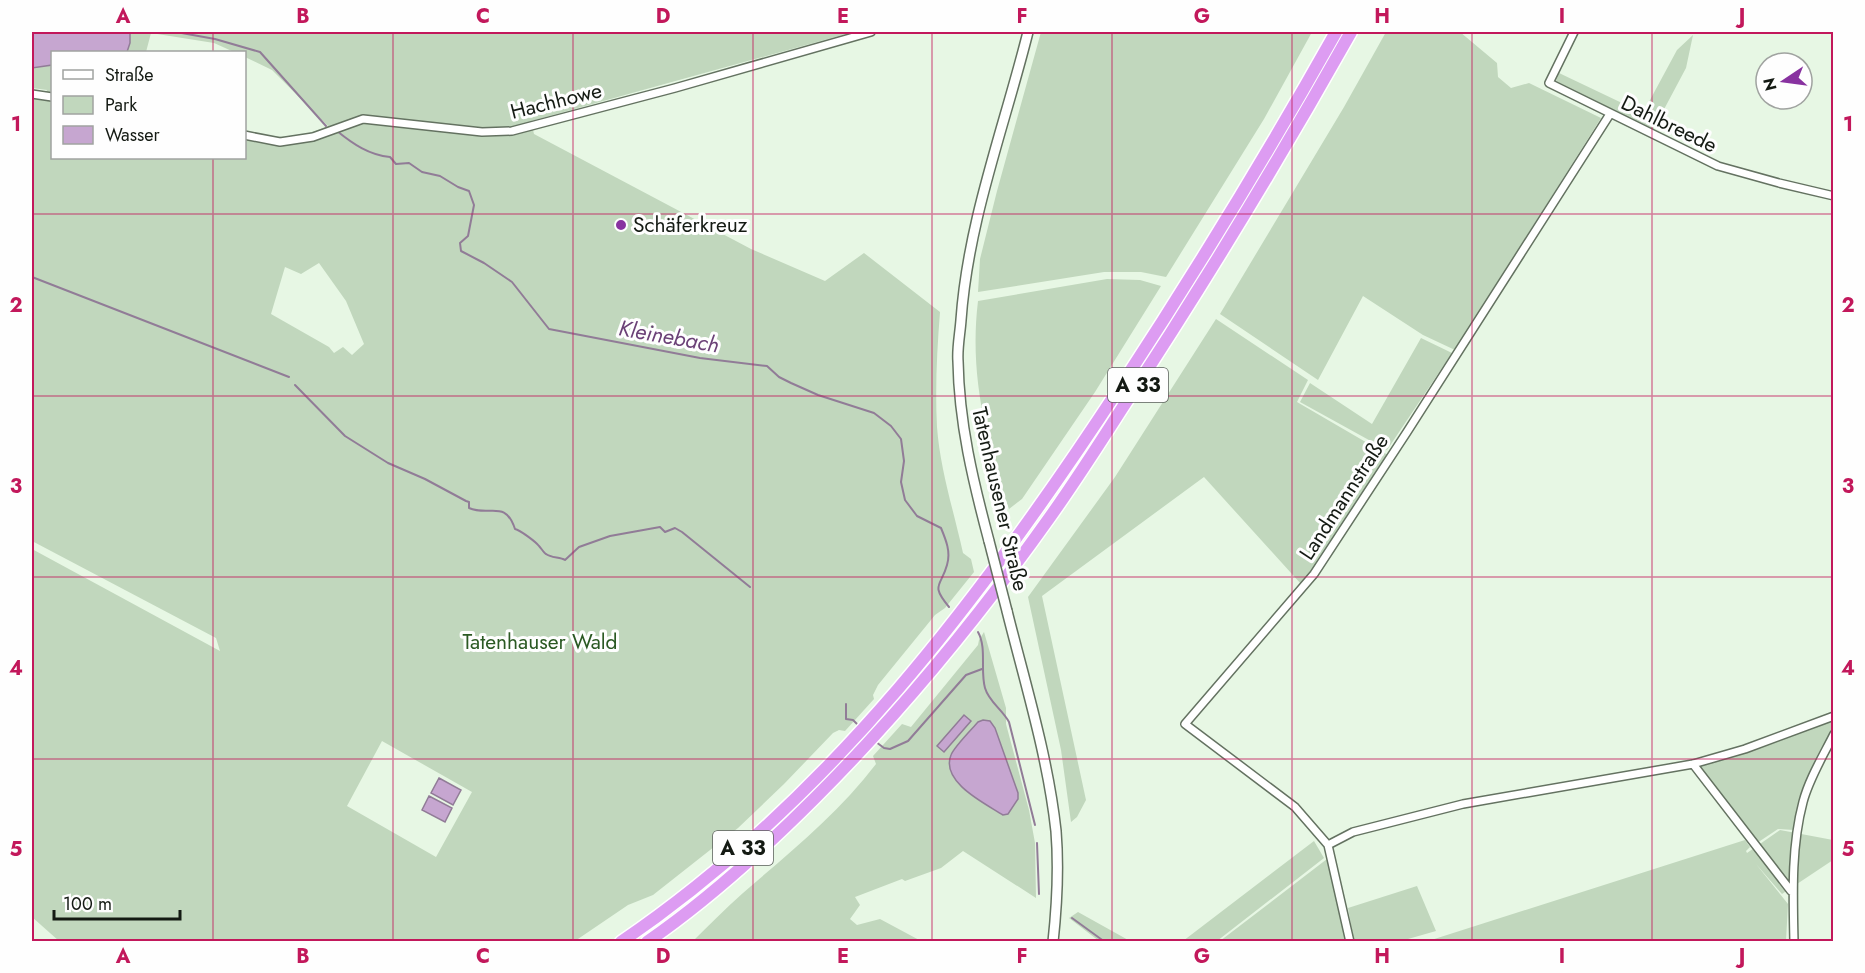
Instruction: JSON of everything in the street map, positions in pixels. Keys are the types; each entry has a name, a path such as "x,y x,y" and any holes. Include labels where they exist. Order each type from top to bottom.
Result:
{"highway":[{"name":"A 33","path":"621,942 655,919 763,830 884,706 986,580 1089,435 1189,280 1336,32"},
{"name":"A 33","path":"647,942 754,857 862,750 894,716 990,598 1052,515 1207,277 1314,99 1351,32"},
{"path":"654,942 667,928"}],"street":[{"name":"Hachhowe","path":"246,135 280,142 313,137 363,119 482,132 512,131 675,88 871,32"},
{"name":"Tatenhausener Straße","path":"1028,32 973,229 962,306 958,358 960,409 970,468 1047,771 1056,831 1057,874 1053,942"},
{"name":"Dahlbreede","path":"1574,32 1549,83 1718,166 1833,196"},
{"path":"32,94 51,97"},
{"name":"Landmannstraße","path":"1350,942 1328,845 1295,807 1185,724 1314,574 1610,114"},
{"path":"1328,845 1353,832 1463,804 1693,764 1745,749 1833,716"},
{"path":"1794,942 1793,891 1803,802 1833,734"},
{"path":"1693,764 1793,891"}],"green space":[{"name":"Tatenhauser Wald","path":"127,32 853,32 531,121 534,134 751,249 825,281 864,253 940,312 936,384 939,443 944,475 963,553 971,559 974,572 945,608 935,615 878,685 873,695 874,699 845,731 839,730 833,733 738,828 653,895 628,905 575,941 59,941 32,917 32,549 220,651 216,638 32,541 32,98 43,100 47,90 32,88 32,68 51,65 51,159 246,159 246,132 267,136 287,136 307,133 328,126 272,70 246,57 246,51 232,51 214,43 151,33 146,51 127,51 130,33","holes":["319,263 346,301 364,344 352,355 343,347 334,353 329,347 271,314 285,267 301,274","382,741 472,792 436,857 347,806"]},
{"path":"1041,32 1312,32 1264,119 1166,277 1141,272 1104,272 978,292 980,259"},
{"path":"1386,32 1460,32 1497,63 1498,77 1511,88 1529,83 1601,118 1455,350 1423,335 1363,296 1318,380 1220,314 1344,107"},
{"path":"1693,35 1686,68 1653,130 1556,81 1559,73 1643,113 1677,50"},
{"path":"1107,279 1140,280 1161,286 1095,392 1022,499 1009,509 993,458 981,407 976,355 978,301"},
{"path":"1216,319 1308,380 1297,402 1388,455 1301,584 1204,477 1042,596 1086,800 1077,817 1071,822 1061,750 1028,597 1115,477"},
{"path":"1421,338 1452,353 1387,450 1300,402 1310,383 1372,424"},
{"path":"984,632 1006,708 1006,724 1029,810 1035,843 1036,898 963,851 941,868 905,881 902,879 855,897 860,905 850,919 857,925 880,919 921,941 692,942 846,800 876,764 873,756 902,724 911,727 978,645"},
{"path":"1833,719 1833,726 1806,781 1799,802 1794,830 1778,829 1757,843 1700,766 1776,742"},
{"path":"1780,830 1833,840 1833,860 1782,894 1756,864 1788,904 1786,941 1425,942 1745,840 1750,847 1747,853"},
{"path":"1314,841 1324,858 1217,941 1183,941"},
{"path":"1327,859 1346,941 1220,941"},
{"path":"1417,886 1436,931 1401,941 1354,941 1348,908"},
{"path":"1078,912 1130,941 1099,941 1069,918"}],"water":[{"path":"32,32 130,33 127,51 51,51 51,65 32,68"},
{"path":"964,715 971,721 944,752 937,746"},
{"path":"990,721 995,728 1018,793 1018,799 1008,814 1003,815 966,791 952,774 949,765 956,747 978,722"},
{"path":"439,778 461,790 453,805 431,793"},
{"path":"429,796 452,808 445,822 422,810"}],"waterway":[{"name":"Kleinebach","path":"127,33 138,32"},
{"name":"Kleinebach","path":"176,32 215,39 260,52 326,126"},
{"name":"Kleinebach","path":"337,131 362,148 390,157 396,164 409,163 422,172 440,176 469,191 474,205 468,236 460,243 461,251 512,282 549,329 700,358 767,366 779,377 791,383 818,395 874,413 891,426 901,439 904,461 901,482 905,500 917,516 941,528 946,542 948,560 938,589 949,607"},
{"path":"32,277 289,377"},
{"path":"295,385 345,436 388,463 469,502 469,508 507,514 515,529 531,539 548,555 565,560 579,547 610,536 660,527 665,532 675,528 750,587"},
{"name":"Kleinebach","path":"978,632 983,652 985,688 989,697 1009,722 1035,825"},
{"path":"876,742 890,749 908,741 966,675 982,669"},
{"path":"846,704 846,719 853,720 859,726"},
{"name":"Kleinebach","path":"1037,843 1039,894"},
{"name":"Kleinebach","path":"1072,918 1105,942"}],"place":[{"name":"Schäferkreuz","path":"621,225"}]}
